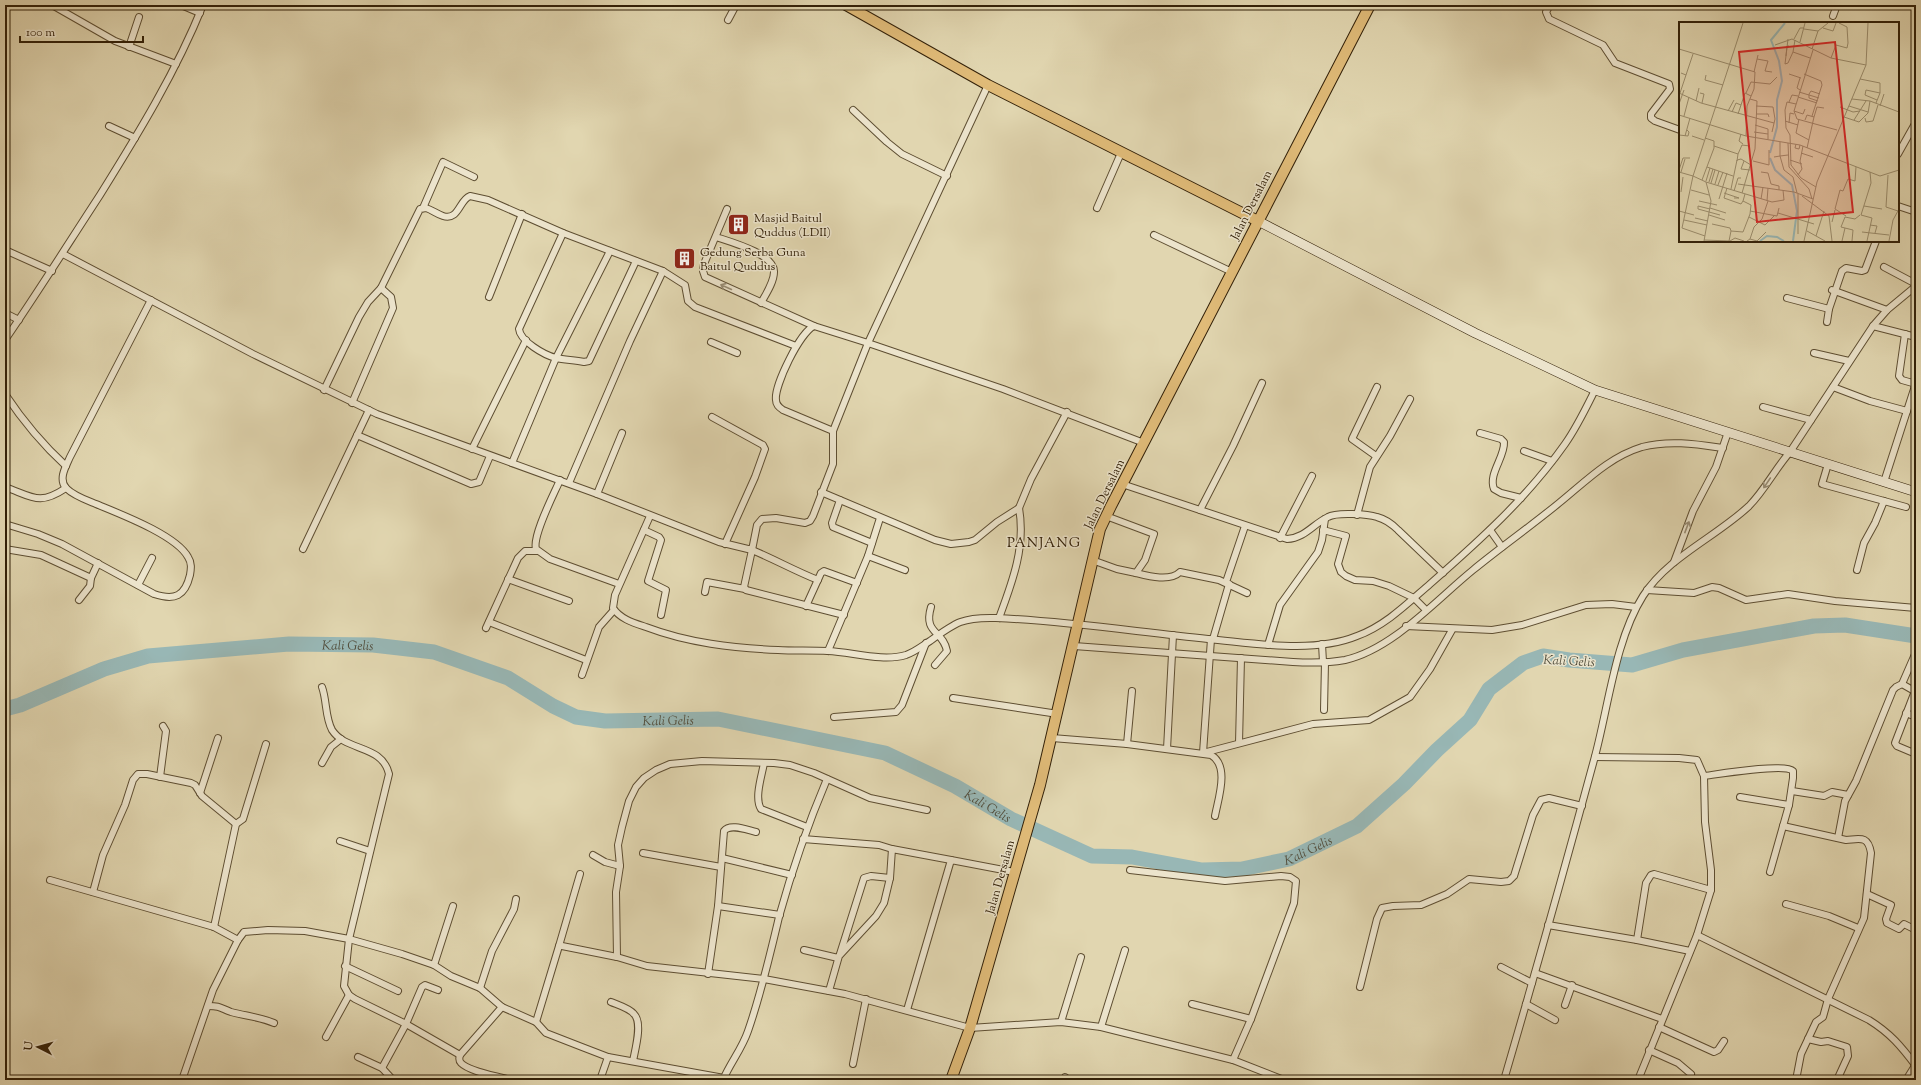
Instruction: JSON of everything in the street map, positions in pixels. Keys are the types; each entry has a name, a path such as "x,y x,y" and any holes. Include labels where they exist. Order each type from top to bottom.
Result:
{"main road":[{"path":"846,5 988,85 1120,153 1258,221 1475,334 1596,390 1916,492"},
{"name":"Jalan Dersalam","path":"951,1080 970,1028 1040,785 1058,714 1096,541 1106,516 1122,484 1370,5"}],"street":[{"path":"52,5 108,37 129,47 176,64"},
{"path":"181,5 200,12"},
{"path":"5,340 52,272 136,138 176,64 202,5"},
{"path":"728,20 736,5"},
{"path":"1550,5 1546,12 1549,19 1602,45 1614,63 1669,84 1670,89 1651,114 1651,118 1655,121 1679,130"},
{"path":"1833,16 1837,5"},
{"path":"129,47 139,17"},
{"path":"745,589 757,525 762,518 768,517 799,523 808,522 814,513 833,464 833,431 868,343 947,176 988,85"},
{"path":"853,110 902,154 947,176"},
{"path":"1899,152 1916,122"},
{"path":"109,126 136,138"},
{"path":"1097,208 1120,153"},
{"path":"324,390 359,317 372,297 381,288 417,214 423,208 443,162 474,177"},
{"path":"423,208 445,217 452,216 467,197 473,196 488,200 563,233 662,271 685,285 688,301 693,306 796,346"},
{"path":"1899,206 1916,212"},
{"path":"727,209 704,264 703,271 705,277 814,326 868,343 1067,412 1144,443"},
{"path":"489,297 522,214"},
{"path":"563,233 519,326 520,333 526,340 556,358 589,361 636,262"},
{"path":"1154,235 1232,272"},
{"path":"716,237 764,256 773,263 774,272 762,303"},
{"path":"1827,322 1834,291 1844,268 1862,271 1865,270 1876,242"},
{"path":"5,250 52,272"},
{"path":"512,463 556,358 610,251"},
{"path":"63,254 260,358 352,403 490,456 568,483 650,516 726,544 752,550 779,561 794,571 818,580"},
{"path":"1504,1080 1582,806 1620,654 1636,607 1647,590 1673,564 1749,505 1765,487 1790,452 1873,326 1887,310 1916,285 1884,267"},
{"path":"568,483 662,271"},
{"path":"352,403 393,310 392,299 381,288"},
{"path":"1834,291 1887,310"},
{"path":"1787,298 1829,309"},
{"path":"5,524 38,534 98,563 138,585 163,596 181,594 187,585 191,563 183,549 134,520 80,497 66,488 62,478 66,466 88,421 151,300"},
{"path":"5,313 19,320"},
{"path":"814,326 806,331 796,346 780,382 776,395 776,403 783,410 833,431"},
{"path":"1873,326 1916,337"},
{"path":"1884,482 1916,384 1902,380 1899,376 1905,334"},
{"path":"472,449 526,340"},
{"path":"711,342 737,353"},
{"path":"1814,354 1849,361"},
{"path":"1200,510 1233,446 1262,383"},
{"path":"1376,456 1352,440 1377,387"},
{"path":"1833,387 1864,399 1907,411"},
{"path":"650,516 619,584 613,600 614,610 622,617 642,626 679,639 699,643 776,650 828,651 880,656 900,656 909,654 961,621 976,618 999,618 1078,625 1173,638 1212,639 1268,645 1322,644 1355,638 1385,621 1415,598 1490,530 1521,498 1552,461 1566,442 1596,390"},
{"path":"5,394 25,424 49,451 66,466"},
{"path":"1357,515 1368,472 1410,399"},
{"path":"1763,407 1811,420"},
{"path":"303,549 369,410"},
{"path":"999,618 1018,563 1021,536 1019,508 1031,479 1067,412"},
{"path":"712,416 763,445 765,449 755,477 726,544"},
{"path":"1673,564 1693,511 1716,467 1728,432"},
{"path":"597,494 622,433"},
{"path":"1480,433 1501,439 1504,442 1504,448 1494,477 1494,489 1501,493 1521,498"},
{"path":"357,435 472,484 479,482 490,456"},
{"path":"1074,644 1241,658 1324,662 1345,660 1369,651 1406,626 1499,544 1552,509 1608,463 1630,452 1667,442 1723,448"},
{"path":"1524,451 1552,461"},
{"path":"1828,464 1822,484 1906,507"},
{"path":"1280,538 1312,476"},
{"path":"537,551 535,544 537,534 560,480"},
{"path":"1122,484 1280,538 1293,539 1299,537 1325,519 1334,515 1372,516 1390,523 1443,573"},
{"path":"5,487 40,499 53,496 66,488"},
{"path":"821,492 934,540 958,544 975,540 997,522 1019,508"},
{"path":"840,500 832,523 833,527 872,543"},
{"path":"1857,570 1864,543 1875,523 1884,501"},
{"path":"1106,516 1154,534 1145,560 1136,573"},
{"path":"828,651 868,556 880,518"},
{"path":"1268,645 1280,605 1316,555 1322,540 1325,519"},
{"path":"1203,753 1209,656 1212,639 1245,526"},
{"path":"644,530 659,537 661,540 648,581 666,590 661,615"},
{"path":"1323,530 1346,536 1338,564 1346,576 1355,580 1381,583 1415,598 1425,609"},
{"path":"1490,530 1499,544"},
{"path":"5,549 41,555 91,578"},
{"path":"586,660 487,625 515,562 522,553 527,551 537,551 550,559 619,584"},
{"path":"868,556 905,570"},
{"path":"138,585 152,558"},
{"path":"1092,560 1117,569 1148,576 1168,577 1177,575 1180,572 1228,583 1247,593"},
{"path":"79,600 90,586 91,578 98,563"},
{"path":"806,606 818,580 824,571 857,583"},
{"path":"508,579 569,601"},
{"path":"705,592 707,582 745,589 844,616"},
{"path":"1647,590 1694,593 1712,587 1719,588 1746,600 1788,594 1835,601 1916,608"},
{"path":"1406,626 1452,630 1492,630 1513,627 1574,608 1595,604 1636,607"},
{"path":"931,607 928,621 947,651 935,665"},
{"path":"582,675 586,660 599,627 614,610"},
{"path":"1203,753 1313,724 1369,720 1410,697 1430,669 1452,630"},
{"path":"1167,749 1173,638"},
{"path":"834,717 896,712 902,705 926,643"},
{"path":"1322,644 1324,662 1324,710"},
{"path":"1902,684 1916,652"},
{"path":"1239,743 1241,658"},
{"path":"1838,838 1848,795 1856,781 1892,690 1896,686 1902,684 1915,691 1896,743 1898,746 1916,754"},
{"path":"322,688 326,699 328,722 333,730 341,739 377,754 388,768 388,781 350,939 345,966 344,986 349,995 460,1054"},
{"path":"1127,744 1132,691"},
{"path":"953,698 1058,714"},
{"path":"1906,713 1916,717"},
{"path":"160,777 166,731 163,726"},
{"path":"200,793 218,738"},
{"path":"1052,738 1127,744 1203,753 1215,757 1221,770 1215,816"},
{"path":"322,763 330,747 341,739"},
{"path":"236,824 241,822 245,813 266,744"},
{"path":"1595,757 1680,758 1696,760 1704,776 1705,822 1711,870 1711,890 1697,935 1638,1080"},
{"path":"617,957 616,892 620,866 618,845 629,801 644,778 656,770 670,764 684,762 764,763 790,765 870,798 927,810"},
{"path":"764,763 759,793 759,807 807,827"},
{"path":"1704,776 1774,767 1787,767 1793,771 1792,791 1789,805 1770,872"},
{"path":"93,892 103,855 125,805 133,780 141,773 195,785 200,793 236,824"},
{"path":"724,1079 742,1048 764,979 780,915 803,839 827,779"},
{"path":"1792,791 1824,796 1832,792 1848,795"},
{"path":"1740,797 1789,805"},
{"path":"1360,987 1377,919 1382,908 1421,905 1447,894 1469,880 1497,882 1509,881 1514,876 1533,815 1541,800 1549,798 1582,806"},
{"path":"214,926 236,824"},
{"path":"1783,826 1838,838 1862,839 1870,846 1864,918 1858,928 1848,956 1828,999 1823,1017 1816,1022 1800,1058 1796,1080"},
{"path":"708,974 718,906 724,829 732,827 756,832"},
{"path":"803,839 879,845 892,849 1014,872"},
{"path":"340,841 370,851"},
{"path":"839,957 876,916 884,903 890,878 892,849"},
{"path":"643,853 721,867"},
{"path":"593,855 605,862 620,866"},
{"path":"722,858 792,875"},
{"path":"907,1010 950,860"},
{"path":"1130,870 1225,881 1281,876 1290,877 1296,880 1294,903 1251,1019 1233,1060"},
{"path":"536,1022 560,946 580,874"},
{"path":"1637,940 1646,883 1651,875 1654,874 1711,890"},
{"path":"829,991 864,878 874,876 890,878"},
{"path":"50,880 214,926 238,940"},
{"path":"1867,894 1891,905 1886,919 1887,923 1899,929 1904,924 1916,930"},
{"path":"480,988 492,952 514,909 516,898"},
{"path":"1786,904 1829,916 1858,928"},
{"path":"434,965 453,906"},
{"path":"718,906 780,915"},
{"path":"1548,925 1637,940 1690,951"},
{"path":"182,1080 213,990 238,940 244,932 268,930 306,930 350,939 434,965 451,976 480,988 502,1007 536,1022 546,1033 608,1057 735,1080"},
{"path":"1697,935 1828,999 1885,1030 1896,1040 1916,1065 1906,1080"},
{"path":"560,946 617,957 647,966 708,974 764,979 829,991 866,999 970,1028 1061,1022 1101,1026 1233,1060 1281,1079"},
{"path":"804,950 839,957"},
{"path":"1101,1026 1125,950"},
{"path":"1061,1022 1081,957"},
{"path":"345,966 398,991"},
{"path":"1501,967 1532,983"},
{"path":"1535,973 1572,985 1662,1019"},
{"path":"382,1068 406,1024 424,985 438,990"},
{"path":"1565,1005 1572,985"},
{"path":"326,1037 349,995"},
{"path":"853,1064 866,999"},
{"path":"611,1002 633,1013 636,1018 638,1035 633,1061"},
{"path":"1192,1004 1251,1019"},
{"path":"1526,1004 1555,1020"},
{"path":"208,1006 220,1006 231,1012 258,1016 274,1023"},
{"path":"502,1007 460,1054 460,1061 464,1065 510,1080"},
{"path":"1659,1027 1714,1052 1718,1050 1724,1041"},
{"path":"1808,1039 1821,1042 1828,1040 1847,1048 1848,1056 1837,1080"},
{"path":"1649,1050 1678,1063 1691,1074"},
{"path":"358,1057 382,1068 393,1080"},
{"path":"600,1080 608,1057"}],"waterway":[{"name":"Kali Gelis","path":"5,709 20,705 104,669 148,656 289,644 373,645 434,652 508,678 553,706 576,717 605,721 718,719 885,753 955,786 1011,819 1092,856 1132,857 1202,870 1242,869 1289,859 1357,826 1404,784 1437,750 1470,720 1489,689 1523,663 1543,656 1569,660 1632,665 1683,650 1814,626 1845,625 1916,636"}],"place":[{"name":"Masjid Baitul Quddus (LDII)","path":"738,225"},
{"name":"Gedung Serba Guna Baitul Quddus","path":"685,259"}],"district":[{"name":"PANJANG","path":"1044,542"}]}
